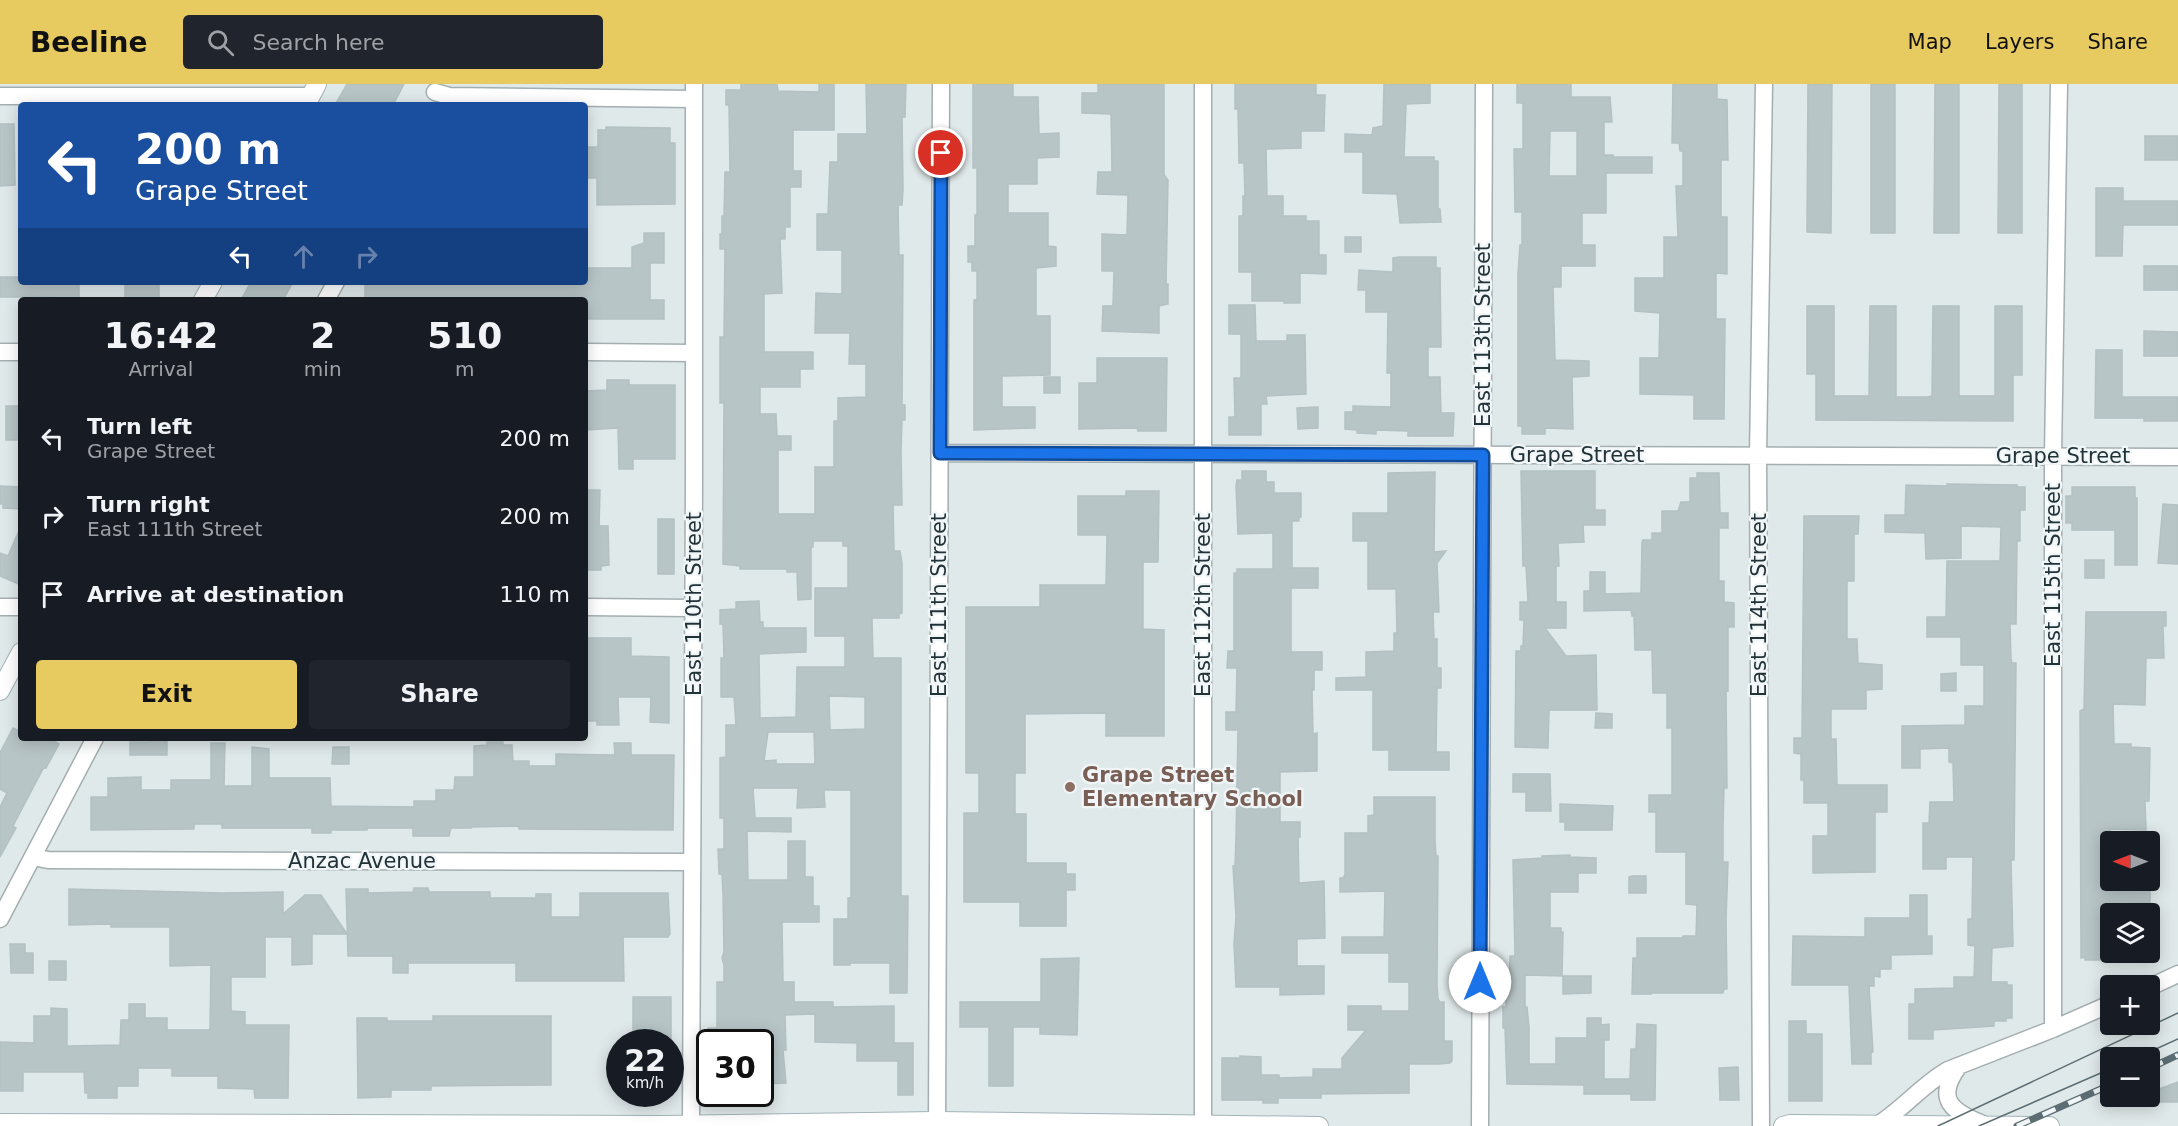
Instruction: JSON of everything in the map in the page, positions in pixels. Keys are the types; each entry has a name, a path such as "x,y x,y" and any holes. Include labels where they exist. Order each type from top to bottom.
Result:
{"main road":[{"path":"0,691 18,658"},
{"path":"0,1123 1319,1126"},
{"path":"1783,1126 1790,1124 1983,1124 2050,1126"}],"street":[{"name":"East 111th Street","path":"937,1124 941,84"},
{"name":"East 112th Street","path":"1203,84 1203,1125"},
{"name":"East 113th Street","path":"1480,1126 1484,84"},
{"name":"East 114th Street","path":"1761,1126 1758,456 1764,84"},
{"name":"East 115th Street","path":"2053,1029 2053,456 2059,84"},
{"path":"434,94 449,96 694,91"},
{"name":"East 110th Street","path":"691,1125 694,91"},
{"path":"0,96 311,95"},
{"path":"0,352 18,352"},
{"path":"588,352 694,353"},
{"name":"Grape Street","path":"940,453 2178,456"},
{"path":"0,607 18,607"},
{"path":"588,607 693,608"},
{"path":"0,919 93,741"},
{"name":"Anzac Avenue","path":"33,857 48,860 692,862"},
{"path":"2160,982 2178,974"},
{"path":"1877,1125 1892,1116 1932,1079 2100,1008"},
{"path":"1959,1066 1951,1077 1948,1089 1949,1101 1952,1108 1983,1124"}],"building":[{"path":"347,84 404,84 395,102 337,102"},
{"path":"741,84 777,84 778,91 819,92 819,84 834,84 834,130 793,130 793,171 801,171 801,187 790,187 790,227 785,227 785,239 780,239 782,293 764,294 764,352 813,352 813,369 800,369 800,387 760,387 760,414 776,414 777,436 791,436 791,450 778,450 778,514 815,514 815,467 834,467 834,421 838,421 838,398 866,397 866,364 849,364 850,333 815,333 816,293 842,294 842,250 817,250 817,214 828,214 830,162 838,162 838,134 867,134 866,84 906,84 905,117 902,117 902,205 898,205 899,255 903,255 902,405 905,405 905,420 902,420 902,505 893,505 894,551 900,551 902,563 902,613 899,614 899,618 872,618 873,658 901,658 901,896 908,896 907,993 890,993 890,963 834,965 834,919 848,919 848,898 851,898 851,790 824,790 825,807 797,808 798,788 753,788 755,818 791,818 791,832 747,831 748,880 788,880 788,841 805,841 805,877 813,877 813,906 819,906 819,922 782,922 783,982 794,982 794,1002 833,1002 833,1007 894,1006 894,1043 913,1043 913,1095 898,1095 898,1061 857,1061 857,1043 815,1042 815,1014 785,1015 786,1050 783,1050 786,1083 774,1083 774,1029 708,1029 717,1028 717,982 724,982 723,894 718,849 724,849 724,818 720,818 720,758 726,757 726,725 736,725 734,697 721,697 721,658 724,658 723,624 720,624 720,610 736,609 736,602 759,601 760,622 763,622 763,628 806,628 806,652 759,654 760,718 796,717 797,667 845,667 845,636 815,636 815,588 848,588 848,546 843,546 843,541 813,541 811,599 798,600 797,572 787,572 787,569 740,569 740,566 723,564 724,403 720,403 720,337 724,337 725,249 720,249 720,234 722,234 722,216 724,216 725,172 730,172 729,105 726,105 726,90 741,90","holes":["829,696 865,697 865,729 830,730","768,732 814,732 815,764 776,764 776,760 764,761"]},
{"path":"973,84 1013,84 1013,97 1038,97 1039,134 1059,133 1059,157 1037,158 1037,184 1008,184 1008,213 1048,213 1048,246 1056,247 1056,266 1036,268 1036,316 1050,316 1050,375 1002,376 1002,407 1035,407 1035,428 974,430 974,300 977,300 977,271 972,271 972,262 968,262 968,246 975,246 975,215 977,215 977,168 973,168"},
{"path":"1098,84 1164,84 1164,175 1168,180 1166,284 1168,284 1168,304 1159,306 1159,333 1102,331 1103,306 1113,306 1114,271 1102,271 1102,234 1127,235 1128,195 1097,194 1098,172 1112,172 1111,114 1082,113 1082,93 1098,93"},
{"path":"1235,84 1316,84 1316,95 1325,95 1324,131 1301,131 1301,148 1266,149 1267,196 1283,196 1283,216 1306,216 1306,221 1319,221 1319,255 1326,255 1326,274 1300,273 1300,303 1252,301 1252,272 1239,272 1239,216 1243,216 1243,196 1245,196 1244,163 1239,163"},
{"path":"1384,84 1430,84 1430,103 1406,104 1404,157 1434,157 1434,161 1438,161 1438,209 1440,209 1441,222 1400,223 1397,194 1363,193 1363,152 1345,152 1345,134 1372,135 1373,128 1383,126"},
{"path":"1517,84 1571,84 1571,97 1610,97 1612,122 1604,122 1604,155 1652,157 1652,173 1606,173 1606,213 1582,213 1582,245 1595,245 1595,266 1561,266 1561,287 1553,287 1555,360 1589,361 1589,376 1572,377 1573,429 1545,428 1545,434 1522,434 1522,426 1518,426 1518,273 1520,245 1522,245 1522,212 1515,212 1514,149 1523,149 1523,103 1517,103","holes":["1550,131 1577,131 1577,176 1549,176"]},
{"path":"1673,84 1717,84 1717,99 1727,100 1728,160 1721,160 1721,217 1727,217 1727,274 1716,273 1716,319 1725,319 1724,419 1694,419 1694,395 1640,394 1640,358 1659,358 1660,313 1635,311 1635,278 1664,278 1664,237 1678,237 1676,186 1683,186 1683,151 1680,151 1679,143 1672,143"},
{"path":"1808,84 1832,84 1831,233 1807,232"},
{"path":"1871,84 1895,84 1895,233 1871,233"},
{"path":"1935,84 1959,84 1959,233 1934,233"},
{"path":"1999,84 2022,84 2022,233 1998,233"},
{"path":"0,124 14,124 15,185 0,186"},
{"path":"606,127 670,128 670,143 675,143 675,204 597,205 597,178 588,178 588,147 598,147 598,130 606,130"},
{"path":"2145,136 2178,136 2178,160 2145,160"},
{"path":"2096,188 2123,188 2123,201 2178,201 2178,225 2123,225 2122,256 2096,256"},
{"path":"644,233 664,233 664,263 650,263 650,300 664,300 664,319 588,319 588,297 365,297 365,285 588,285 588,268 632,268 632,247 644,243"},
{"path":"1345,237 1361,237 1361,252 1345,252"},
{"path":"1436,257 1436,268 1440,268 1441,347 1428,347 1428,377 1440,377 1441,413 1454,413 1453,436 1408,436 1408,431 1376,430 1376,434 1357,433 1357,430 1345,429 1345,412 1353,412 1353,406 1391,407 1391,373 1387,373 1388,312 1366,312 1366,290 1358,290 1359,270 1393,272 1393,258"},
{"path":"2144,266 2178,266 2178,290 2144,290"},
{"path":"0,277 18,277 18,285 79,285 79,297 0,297"},
{"path":"125,285 159,285 159,297 125,297"},
{"path":"249,285 291,285 285,297 243,297"},
{"path":"1229,305 1255,305 1256,341 1287,341 1287,335 1305,335 1306,394 1266,396 1267,404 1261,404 1261,435 1229,435 1229,417 1235,417 1234,378 1241,378 1241,334 1229,334"},
{"path":"1807,306 1834,306 1834,396 1869,396 1870,306 1896,306 1896,397 1927,397 1932,396 1933,306 1959,306 1959,396 1995,396 1995,306 2022,306 2022,375 2013,375 2013,421 1816,420 1816,374 1807,374"},
{"path":"2144,331 2178,332 2178,356 2144,356"},
{"path":"2096,350 2122,350 2122,397 2178,397 2178,421 2095,418"},
{"path":"1097,358 1167,358 1166,431 1138,431 1137,428 1079,429 1079,383 1097,383"},
{"path":"1044,377 1060,377 1060,393 1044,393"},
{"path":"607,380 629,380 629,385 675,385 675,459 633,459 633,469 619,469 618,428 588,430 588,391 607,390"},
{"path":"6,406 18,406 18,440 6,440"},
{"path":"1318,407 1318,428 1298,429 1297,408"},
{"path":"1242,471 1266,471 1266,482 1274,482 1274,493 1301,493 1301,517 1299,521 1292,521 1292,568 1318,568 1318,588 1291,588 1291,652 1322,652 1322,670 1314,670 1314,690 1312,690 1313,734 1317,733 1317,771 1280,772 1280,822 1300,822 1299,883 1324,881 1325,938 1297,939 1297,966 1324,966 1324,994 1280,995 1280,987 1236,987 1233,866 1235,866 1238,730 1226,730 1226,712 1236,712 1237,668 1227,668 1228,651 1234,651 1234,573 1237,573 1237,569 1273,569 1273,533 1238,534 1236,486 1237,480 1242,480"},
{"path":"1521,471 1595,471 1595,510 1605,510 1605,525 1583,525 1584,542 1558,543 1556,602 1566,602 1566,628 1545,628 1566,656 1596,655 1597,710 1549,710 1548,748 1515,747 1516,651 1521,651 1521,646 1523,646 1524,620 1520,620 1520,602 1528,602 1526,566 1523,566"},
{"path":"1435,472 1434,552 1446,551 1437,563 1439,612 1433,612 1434,639 1437,639 1437,668 1441,668 1441,688 1437,688 1436,752 1449,752 1449,770 1389,770 1389,750 1373,750 1373,690 1336,690 1336,678 1366,677 1366,652 1394,651 1394,633 1397,633 1396,589 1368,589 1368,541 1353,541 1353,513 1388,513 1388,473"},
{"path":"1697,473 1719,473 1720,513 1728,513 1728,528 1719,528 1719,581 1724,581 1724,602 1734,603 1734,627 1728,627 1727,788 1724,788 1723,826 1723,862 1728,862 1727,989 1724,989 1723,993 1632,994 1633,958 1637,958 1637,938 1696,936 1697,905 1686,904 1686,852 1656,852 1656,812 1649,812 1649,795 1672,795 1672,728 1667,728 1667,693 1653,693 1652,650 1635,650 1634,616 1631,610 1584,611 1584,591 1590,591 1590,572 1605,572 1605,594 1641,593 1642,542 1652,540 1652,533 1662,533 1662,511 1678,511 1681,502 1690,502 1690,478 1697,478"},
{"path":"1947,484 2025,487 2025,510 2020,510 2020,541 2017,541 2016,624 2010,624 2011,659 2012,663 2016,663 2014,860 2011,860 2013,946 1992,948 1991,982 2007,982 2007,985 2012,985 2012,1018 2006,1018 2006,1021 1994,1021 1994,1026 1933,1030 1933,1039 1909,1039 1909,1004 1915,1004 1915,989 1954,988 1954,977 1974,977 1975,946 1968,945 1968,919 1972,919 1973,857 1946,857 1946,869 1923,869 1923,823 1929,823 1930,802 1954,802 1953,763 1949,762 1949,748 1920,749 1920,768 1902,768 1902,726 1965,725 1965,706 1984,706 1984,665 1961,665 1961,637 1927,637 1927,617 1946,617 1947,561 2000,561 2001,527 1961,526 1961,558 1926,559 1925,533 1885,532 1885,515 1905,515 1906,485 1947,486"},
{"path":"0,486 18,487 18,509 3,508 3,504 0,504"},
{"path":"2072,487 2135,487 2137,565 2115,565 2115,530 2072,530 2072,523 2066,523 2066,496 2072,496"},
{"path":"588,490 600,490 599,526 608,526 609,565 601,566 601,570 588,570"},
{"path":"1126,491 1159,491 1158,562 1143,562 1143,629 1164,630 1164,736 1106,736 1106,713 1025,714 1025,773 1015,773 1015,814 1026,814 1026,863 1066,863 1066,874 1075,874 1075,890 1066,890 1066,926 1020,926 1020,902 964,902 964,813 979,813 979,773 966,773 966,607 1040,607 1040,585 1106,585 1107,535 1078,535 1078,496 1126,496"},
{"path":"2163,504 2178,505 2178,564 2158,563"},
{"path":"1804,516 1859,516 1858,534 1854,534 1854,581 1847,581 1847,639 1857,639 1858,663 1882,665 1882,689 1866,690 1866,709 1831,709 1831,739 1836,739 1837,785 1887,785 1887,812 1875,812 1875,872 1813,873 1813,836 1828,836 1828,803 1804,803 1801,754 1794,753 1794,738 1802,738"},
{"path":"658,519 674,519 674,574 658,574"},
{"path":"18,533 18,584 0,576 0,553 8,556"},
{"path":"2085,560 2104,560 2104,578 2085,578"},
{"path":"2086,612 2166,612 2166,626 2163,626 2164,658 2146,658 2145,705 2113,704 2114,744 2131,744 2131,747 2150,748 2149,801 2145,801 2146,830 2100,831 2100,891 2150,891 2150,903 2100,903 2100,960 2081,958 2080,711 2084,709"},
{"path":"588,638 631,638 631,656 669,657 669,723 650,722 651,697 618,697 619,725 597,725 597,721 588,721"},
{"path":"1956,673 1956,691 1941,691 1941,674"},
{"path":"1596,713 1612,714 1612,728 1595,728"},
{"path":"13,728 18,730 18,741 54,741 59,744 46,768 44,767 13,826 16,828 0,857 0,807 7,793 0,789 0,753"},
{"path":"167,741 167,755 130,755 130,742"},
{"path":"487,742 503,742 503,745 512,745 513,761 529,761 529,766 556,766 556,754 615,755 614,743 631,743 631,755 674,755 673,830 471,827 451,828 449,836 413,836 413,828 367,828 367,830 331,830 331,833 312,833 312,828 222,828 222,824 194,824 194,829 91,830 91,797 108,797 108,778 141,777 141,790 171,790 171,780 211,780 211,743 225,743 224,786 252,786 252,747 269,749 269,778 330,778 331,806 414,807 414,801 436,801 436,790 454,790 455,777 474,777 474,746 487,745"},
{"path":"333,747 349,747 349,764 332,764"},
{"path":"1513,774 1550,774 1551,811 1526,811 1526,792 1513,792"},
{"path":"1374,797 1435,797 1435,840 1436,856 1438,856 1437,984 1438,999 1444,1002 1444,1041 1452,1041 1452,1061 1439,1064 1409,1064 1409,1093 1321,1094 1321,1098 1278,1098 1278,1103 1263,1103 1263,1100 1222,1100 1222,1058 1261,1057 1261,1075 1279,1075 1279,1078 1313,1077 1313,1069 1342,1069 1342,1058 1366,1030 1348,1030 1348,1006 1381,1006 1381,1011 1409,1011 1409,982 1389,982 1389,953 1342,953 1342,937 1384,937 1385,891 1340,892 1340,878 1345,875 1345,833 1368,833 1368,816 1374,815"},
{"path":"1560,804 1613,806 1612,830 1565,830 1565,822 1560,822"},
{"path":"1570,855 1570,857 1596,858 1596,873 1578,873 1578,892 1550,892 1550,928 1561,928 1563,932 1562,976 1525,975 1529,1064 1556,1064 1556,1038 1587,1038 1587,1018 1601,1018 1601,1025 1609,1024 1609,1040 1604,1040 1604,1079 1630,1079 1631,1049 1636,1049 1637,1024 1656,1025 1655,1100 1631,1100 1631,1094 1584,1094 1584,1085 1507,1084 1503,1007 1506,1007 1506,995 1509,995 1510,956 1515,956 1513,860"},
{"path":"1646,876 1646,893 1629,893 1629,877"},
{"path":"414,888 428,888 429,892 490,892 490,898 536,898 536,894 551,894 551,917 580,917 580,893 668,893 670,934 668,937 623,937 624,981 516,981 516,963 408,963 408,973 393,973 393,956 348,956 346,889 368,889 368,893 413,892"},
{"path":"69,889 222,893 283,892 283,914 305,895 321,895 347,934 312,934 312,964 292,965 292,937 265,937 265,977 231,977 231,1011 245,1012 245,1025 289,1025 288,1098 255,1098 254,1089 218,1088 218,1076 172,1076 172,1068 138,1068 138,1086 117,1086 117,1098 88,1098 88,1093 85,1093 84,1072 23,1072 23,1091 0,1091 0,1042 34,1043 34,1016 51,1016 51,1008 67,1009 67,1046 120,1045 121,1020 129,1020 129,1004 145,1004 145,1018 167,1018 167,1030 210,1030 211,965 170,966 170,927 111,927 111,924 69,925"},
{"path":"1910,895 1927,895 1927,936 1932,936 1932,954 1891,955 1891,969 1880,969 1880,977 1874,976 1874,986 1869,986 1873,1052 1871,1052 1871,1064 1852,1064 1849,985 1792,985 1793,936 1865,937 1865,918 1910,918"},
{"path":"10,944 25,944 25,953 33,953 33,973 11,973"},
{"path":"1079,958 1077,1035 1040,1034 1040,1027 1013,1027 1013,1086 989,1086 989,1027 960,1027 960,1002 1041,1002 1041,959"},
{"path":"49,961 66,961 66,980 49,980"},
{"path":"1563,976 1591,976 1591,993 1563,994"},
{"path":"633,997 671,997 671,1029 633,1029"},
{"path":"433,1016 551,1016 551,1085 431,1086 431,1090 391,1090 391,1097 358,1098 357,1018 387,1018 387,1021 433,1021"},
{"path":"1789,1021 1806,1021 1806,1034 1822,1034 1822,1101 1789,1101"},
{"path":"1738,1067 1739,1100 1720,1100 1719,1068"},
{"path":"2178,1082 2178,1102 2160,1102 2160,1089"}],"tram line":[{"path":"1938,1126 2178,1013"},
{"path":"2160,1047 2178,1039"},
{"path":"1979,1126 2100,1073"}],"railway":[{"path":"2160,1063 2178,1055"},
{"path":"2017,1126 2100,1089"}],"place":[{"name":"Grape Street Elementary School","path":"1070,787"}],"route":[{"path":"941,153 940,453 1483,455 1480,982"}]}
